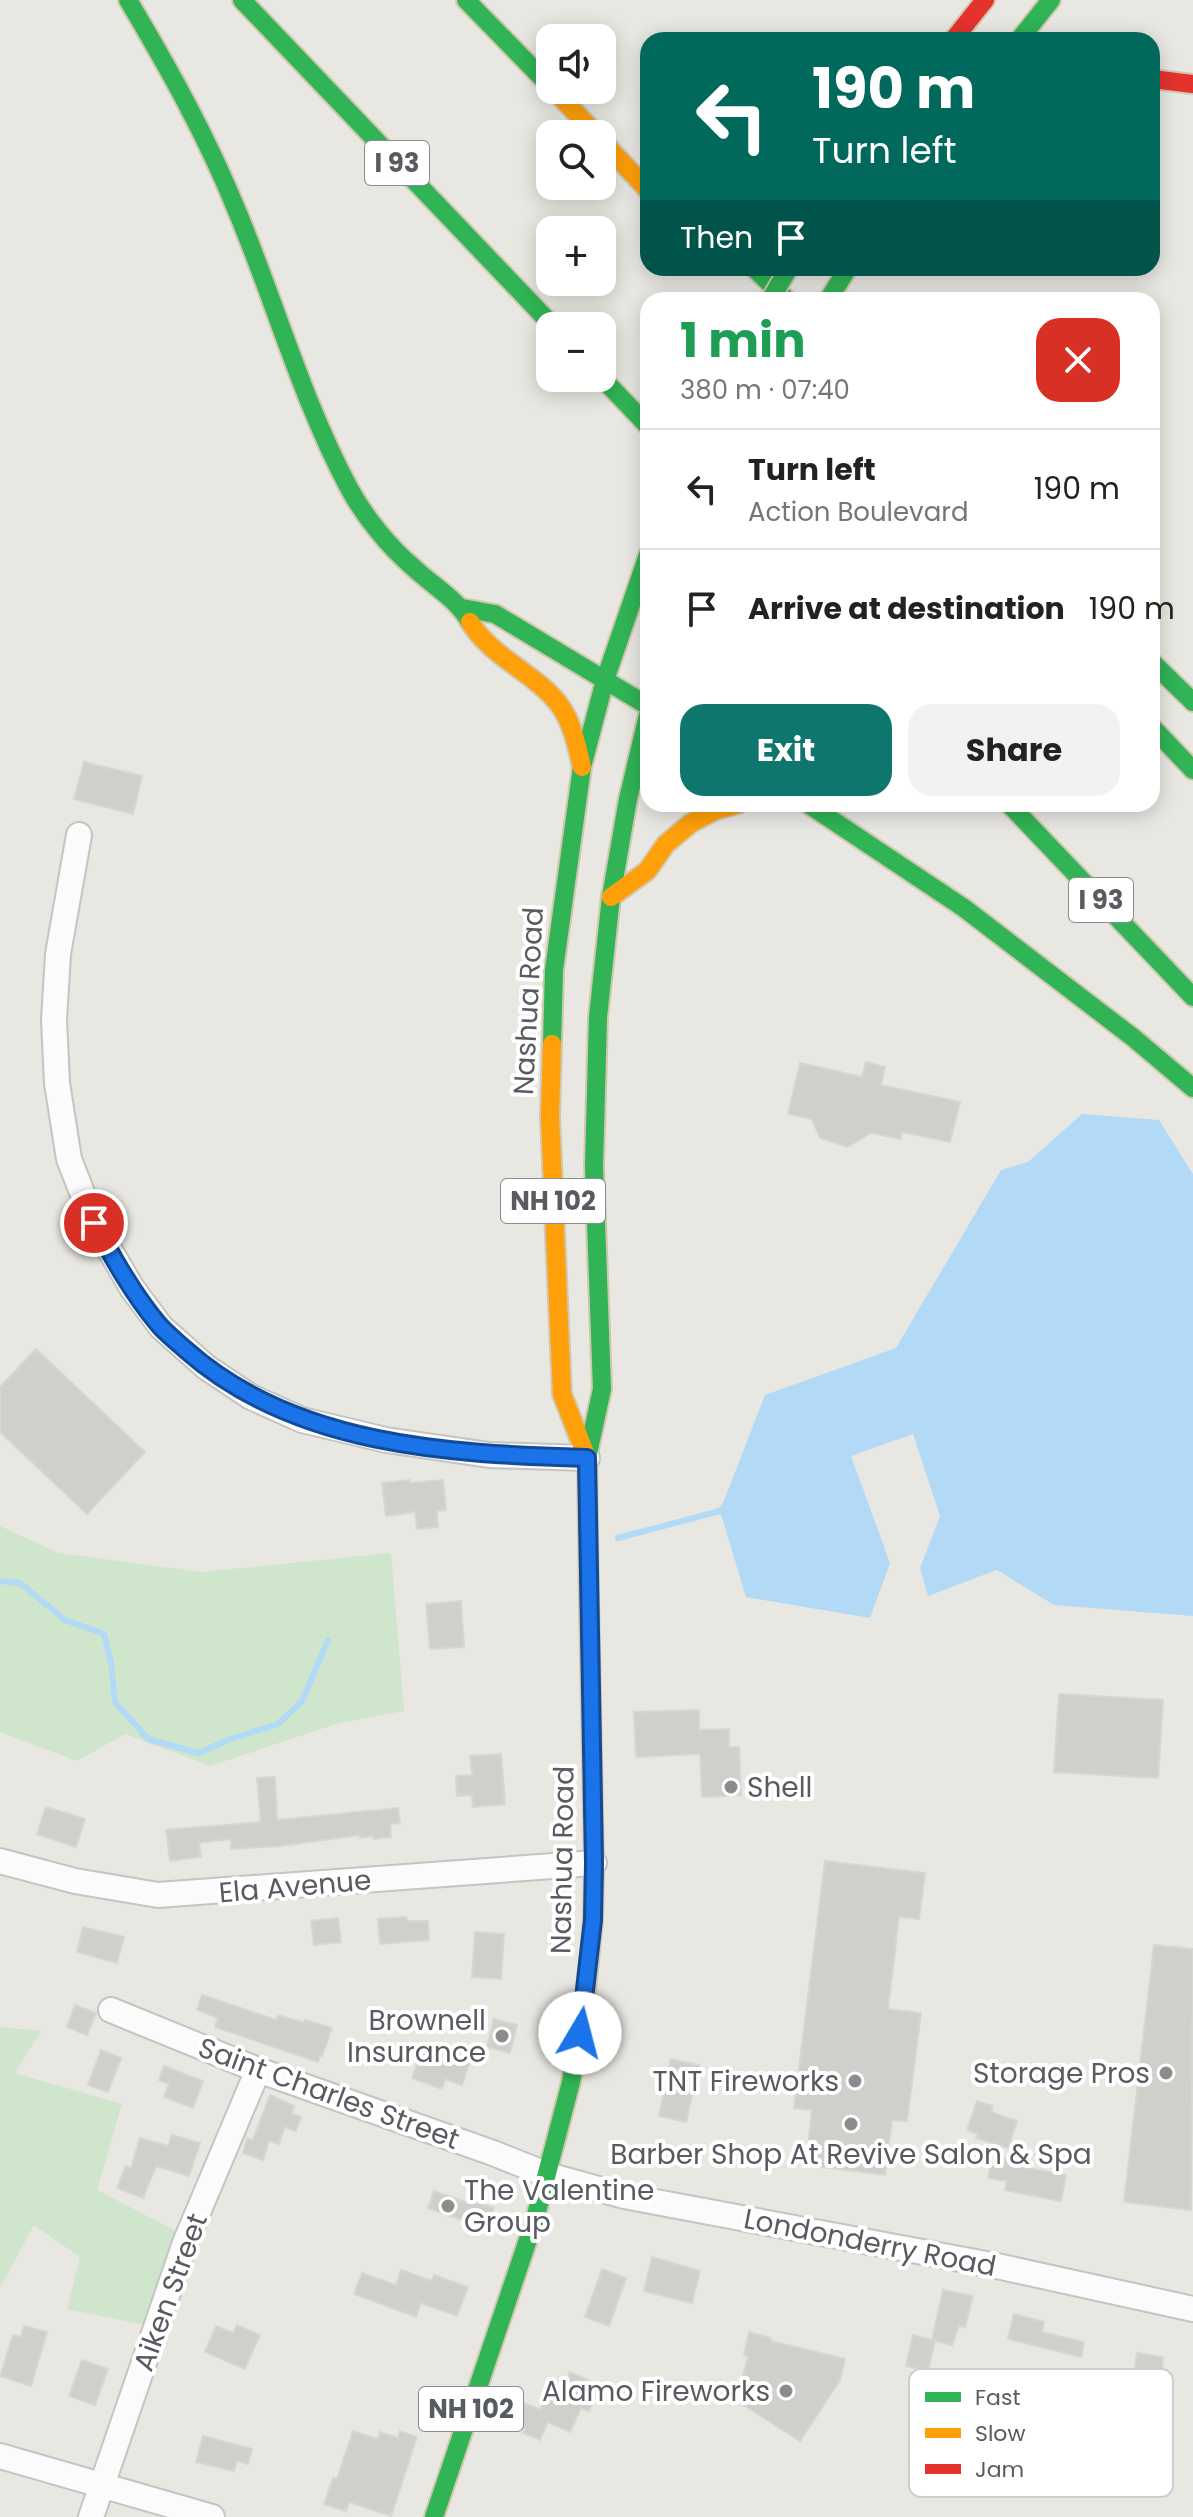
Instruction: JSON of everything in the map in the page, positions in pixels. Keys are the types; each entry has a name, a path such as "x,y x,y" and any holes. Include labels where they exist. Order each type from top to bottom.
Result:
{"main road":[{"path":"128,0 177,82 209,145 335,462 356,499 388,542 411,566 462,608 479,637 547,691 565,711 574,732 582,767"},
{"name":"I 93","path":"242,0 540,312"},
{"path":"466,0 536,72"},
{"path":"959,32 985,0"},
{"path":"1025,32 1051,0"},
{"path":"1160,80 1193,84"},
{"path":"567,104 584,120"},
{"path":"616,148 640,168"},
{"path":"616,156 640,181"},
{"path":"762,276 779,292"},
{"path":"615,392 640,418"},
{"name":"Nashua Road","path":"587,1458 562,1394 550,1117 554,970 582,767 605,680 640,578"},
{"path":"462,608 495,614 640,701"},
{"path":"1160,670 1193,702"},
{"path":"1160,735 1193,770"},
{"name":"Nashua Road","path":"434,2517 548,2175 568,2095 584,2009 593,1920 594,1863 587,1458 602,1389 594,1115 598,1017 611,897 640,749"},
{"path":"611,897 647,871 655,857 678,832 715,812"},
{"path":"820,812 964,908 1135,1039 1193,1088"},
{"name":"I 93","path":"1017,812 1193,997"}],"street":[{"path":"79,835 58,954 54,1020 57,1083 69,1159 100,1234 132,1288 161,1327 206,1367 251,1397 302,1420 386,1440 489,1455 587,1458"},
{"name":"Ela Avenue","path":"0,1861 75,1881 158,1895 594,1863"},
{"name":"Saint Charles Street","path":"111,2010 258,2070 548,2175"},
{"name":"Aiken Street","path":"91,2517 185,2243 258,2070"},
{"name":"Londonderry Road","path":"548,2175 624,2196 997,2266 1193,2309"},
{"path":"0,2456 212,2517"}],"green space":[{"path":"0,1526 58,1553 201,1572 391,1553 404,1711 339,1723 210,1766 125,1734 77,1761 0,1732"},
{"path":"0,2027 41,2031 15,2073 122,2104 97,2190 178,2232 145,2325 67,2309 80,2257 34,2225 0,2284"}],"water":[{"path":"1082,1114 1159,1120 1193,1174 1193,1616 1054,1605 997,1570 928,1596 920,1568 940,1516 913,1434 851,1456 890,1563 870,1618 746,1597 720,1511 765,1395 896,1348 1001,1170 1028,1162"}],"building":[{"path":"84,762 142,776 133,814 74,799"},
{"path":"866,1062 885,1067 881,1085 960,1102 950,1142 902,1132 901,1139 871,1133 848,1147 820,1138 812,1119 788,1114 800,1063 862,1077"},
{"path":"36,1349 145,1452 87,1514 0,1432 0,1387"},
{"path":"410,1480 410,1483 443,1480 446,1510 437,1511 438,1527 417,1529 415,1512 386,1516 382,1483"},
{"path":"461,1601 464,1647 430,1649 426,1604"},
{"path":"1059,1694 1163,1700 1158,1778 1054,1772"},
{"path":"699,1710 699,1730 729,1729 729,1747 739,1747 741,1795 702,1797 700,1754 636,1757 634,1712"},
{"path":"501,1754 505,1804 473,1807 472,1795 457,1796 456,1776 472,1775 470,1756"},
{"path":"275,1777 277,1820 398,1808 400,1823 390,1824 391,1837 373,1839 373,1836 360,1838 360,1835 231,1849 231,1839 199,1843 201,1857 170,1861 166,1830 261,1822 257,1778"},
{"path":"46,1807 85,1819 76,1847 37,1834"},
{"path":"825,1861 925,1873 919,1919 899,1917 888,2009 921,2013 907,2121 892,2120 885,2175 806,2165 812,2110 794,2108"},
{"path":"406,1917 407,1921 428,1921 429,1940 380,1944 378,1919"},
{"path":"338,1918 341,1942 314,1945 311,1921"},
{"path":"83,1927 124,1937 117,1963 77,1952"},
{"path":"475,1932 504,1934 501,1979 472,1977"},
{"name":"Storage Pros","path":"1154,1945 1193,1949 1191,2210 1124,2202"},
{"path":"202,1995 276,2020 278,2015 332,2028 322,2056 318,2062 215,2027 218,2018 197,2010"},
{"path":"75,2005 96,2013 87,2035 67,2027"},
{"name":"Brownell Insurance","path":"494,2019 517,2025 510,2053 487,2047"},
{"path":"440,2048 471,2059 462,2085 445,2079 442,2089 412,2078 420,2054 436,2059"},
{"path":"101,2050 121,2058 108,2092 88,2085"},
{"path":"671,2059 699,2065 686,2122 659,2116"},
{"path":"164,2066 203,2081 193,2108 164,2097 169,2084 159,2080"},
{"path":"270,2095 294,2106 292,2113 301,2117 296,2131 285,2127 279,2144 269,2141 263,2160 243,2153 247,2138 253,2140"},
{"path":"977,2101 993,2106 991,2112 1017,2121 1008,2148 976,2138 978,2134 967,2130"},
{"path":"172,2135 200,2143 189,2176 156,2166 143,2198 117,2188 126,2166 131,2168 140,2138 168,2146"},
{"path":"993,2156 1013,2160 1012,2165 1066,2175 1061,2201 1005,2190 1007,2181 988,2178"},
{"path":"434,2191 494,2208 486,2229 428,2208"},
{"path":"652,2257 700,2271 692,2303 644,2291"},
{"path":"602,2269 626,2278 609,2326 585,2317"},
{"path":"401,2270 432,2281 434,2275 468,2287 457,2316 421,2303 416,2317 354,2294 362,2273 396,2285"},
{"path":"943,2290 973,2296 965,2327 959,2326 952,2345 935,2341 928,2369 906,2366 913,2335 932,2340"},
{"path":"1014,2314 1044,2322 1042,2332 1084,2342 1081,2357 1008,2339"},
{"path":"237,2325 260,2335 245,2369 205,2352 216,2326 233,2333"},
{"path":"24,2326 47,2332 31,2386 0,2376 13,2335 21,2337"},
{"name":"Alamo Fireworks","path":"749,2332 771,2338 771,2341 845,2359 840,2380 800,2441 737,2401 748,2356 744,2355"},
{"path":"1137,2353 1163,2357 1162,2369 1135,2369"},
{"path":"82,2360 108,2369 95,2405 69,2396"},
{"path":"570,2372 601,2386 589,2411 581,2408 570,2432 548,2422 540,2440 523,2433 525,2429 512,2423 522,2402 540,2410 548,2391 559,2396"},
{"path":"353,2431 377,2439 380,2432 398,2438 400,2431 417,2437 391,2516 349,2502 346,2511 324,2504 333,2478 337,2479"},
{"path":"203,2436 252,2449 248,2464 237,2461 234,2471 196,2462"}],"waterway":[{"path":"618,1538 720,1511 724,1506"},
{"path":"0,1581 20,1583 65,1620 104,1634 115,1702 148,1739 198,1753 278,1724 302,1701 328,1640"}],"traffic: fast":[{"path":"128,0 213,157 251,245 317,420 349,488 386,541 452,600 470,622"},
{"path":"242,0 540,312"},
{"path":"466,0 536,72"},
{"path":"1025,32 1051,0"},
{"path":"762,276 779,292"},
{"path":"775,292 784,276"},
{"path":"833,292 843,276"},
{"path":"615,392 640,418"},
{"path":"552,1044 554,970 582,767 605,680 640,578"},
{"path":"462,608 495,614 640,701"},
{"path":"1160,670 1193,702"},
{"path":"1160,735 1193,770"},
{"path":"589,1601 587,1458 602,1389 594,1166 598,1017 611,897 640,749"},
{"path":"820,812 964,908 1135,1039 1193,1088"},
{"path":"1017,812 1193,997"},
{"path":"434,2517 535,2219 571,2082 585,1999"}],"traffic: slow":[{"path":"567,104 583,120"},
{"path":"616,156 640,181"},
{"path":"470,622 489,645 537,682 558,703 570,725 582,767"},
{"path":"611,897 647,871 666,844 691,823 712,812"},
{"path":"552,1044 550,1117 562,1394 587,1458"},
{"path":"585,1999 593,1920 594,1863 589,1601"}],"traffic: jam":[{"path":"959,32 985,0"},
{"path":"1160,80 1193,84"}],"place":[{"name":"Shell","path":"731,1787"},
{"name":"Brownell Insurance","path":"502,2036"},
{"name":"Storage Pros","path":"1166,2073"},
{"name":"TNT Fireworks","path":"855,2081"},
{"name":"Barber Shop At Revive Salon & Spa","path":"851,2124"},
{"name":"The Valentine Group","path":"448,2206"},
{"name":"Alamo Fireworks","path":"786,2391"}],"route":[{"path":"94,1223 132,1288 161,1327 206,1367 251,1397 302,1420 386,1440 489,1455 587,1458 594,1863 593,1920 580,2033"}]}
